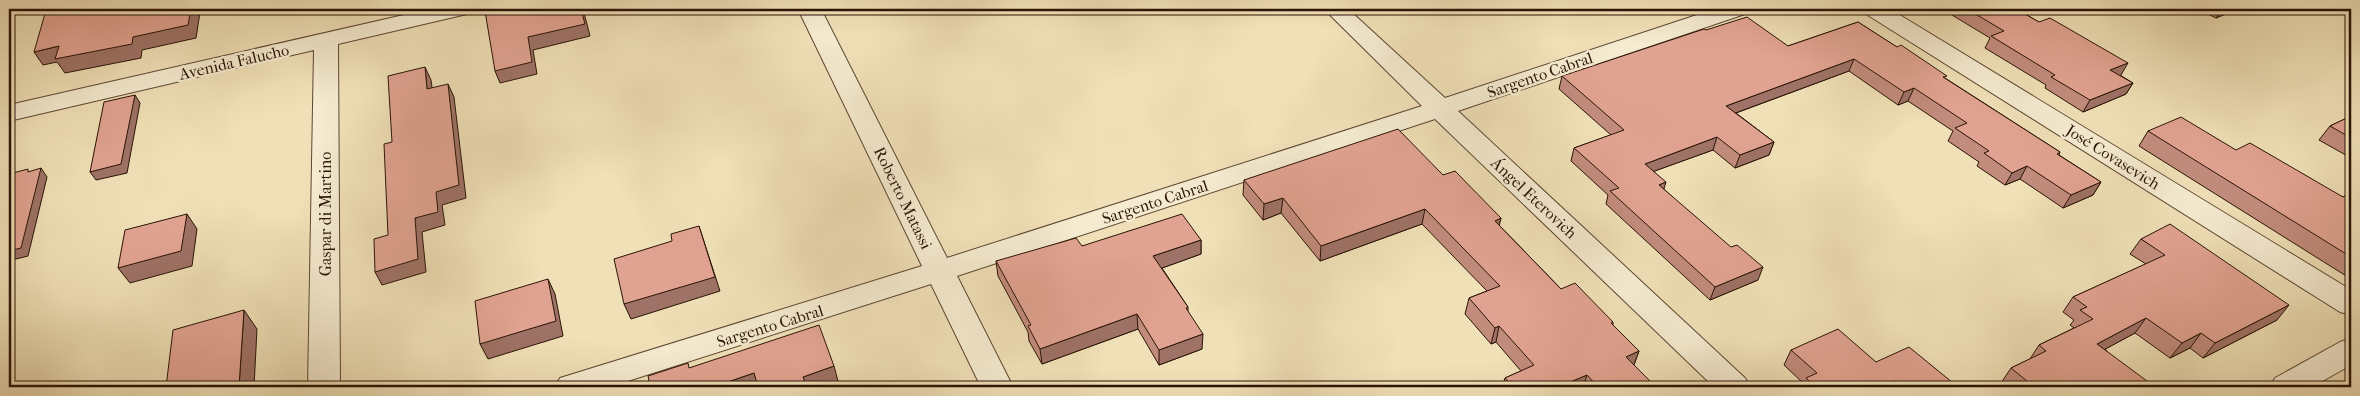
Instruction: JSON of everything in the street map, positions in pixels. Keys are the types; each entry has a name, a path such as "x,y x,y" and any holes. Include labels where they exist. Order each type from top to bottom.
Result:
{"street":[{"name":"Avenida Falucho","path":"9,113 459,9"},
{"name":"Roberto Matassi","path":"809,9 997,387"},
{"name":"Ángel Eterovich","path":"1335,9 1734,387"},
{"name":"Sargento Cabral","path":"571,387 940,273 1440,109 1737,9"},
{"name":"José Covasevich","path":"1874,9 2351,304"},
{"name":"Gaspar di Martino","path":"324,387 326,41"},
{"path":"2286,387 2351,350"}],"building":[{"path":"138,9 138,11 146,9 191,9 188,25 133,37 132,44 55,59 59,46 34,52 46,10"},
{"path":"494,9 581,9 585,24 528,37 532,62 495,71 485,11"},
{"path":"1967,9 2016,9 2039,22 2050,18 2128,63 2110,70 2133,83 2090,100 2051,77 2055,75 1991,36 2004,31"},
{"path":"1747,17 1788,46 1858,22 1897,47 1901,45 1947,76 1943,77 2060,152 2057,154 2101,182 2071,195 2027,166 2012,173 1984,153 1989,151 1955,128 1967,123 1914,88 1904,92 1854,59 1726,106 1774,142 1740,155 1717,137 1645,164 1666,182 1659,185 1731,247 1737,245 1763,267 1715,287 1610,191 1619,188 1574,148 1624,130 1562,76 1704,29 1706,30"},
{"path":"425,67 427,89 448,84 459,185 436,192 438,212 415,218 418,259 375,272 374,239 388,235 384,144 392,142 388,76"},
{"path":"135,95 121,164 90,172 104,102"},
{"path":"2351,116 2351,138 2330,126"},
{"path":"2181,117 2236,150 2250,143 2343,197 2351,193 2351,257 2148,131"},
{"path":"1398,129 1443,175 1455,171 1501,218 1495,221 1561,289 1575,283 1639,351 1626,357 1656,387 1598,387 1587,375 1558,387 1513,387 1505,378 1534,365 1499,326 1495,328 1469,298 1500,286 1425,209 1321,246 1283,198 1264,204 1244,180"},
{"path":"41,168 21,248 9,251 9,174 28,169 28,172"},
{"path":"187,214 181,251 118,268 125,230"},
{"path":"1182,214 1201,240 1153,256 1188,307 1186,308 1203,334 1159,350 1137,314 1040,349 1028,326 1031,325 996,261 1076,238 1082,246"},
{"path":"2170,224 2289,305 2215,343 2201,333 2182,343 2146,318 2097,344 2147,381 2135,387 2014,387 2027,381 2011,368 2046,351 2039,345 2093,319 2080,310 2087,307 2073,297 2165,255 2141,239"},
{"path":"699,226 715,277 624,304 614,259 672,241 671,234"},
{"path":"548,279 556,321 480,344 475,301"},
{"path":"244,310 239,387 166,387 173,330"},
{"path":"819,325 834,366 803,377 807,387 781,387 779,383 768,387 758,387 754,373 713,387 646,387 650,386 648,376 688,363 689,368"},
{"path":"1838,329 1876,362 1909,347 1958,387 1903,387 1895,381 1882,387 1815,387 1806,378 1817,373 1791,350"}]}
